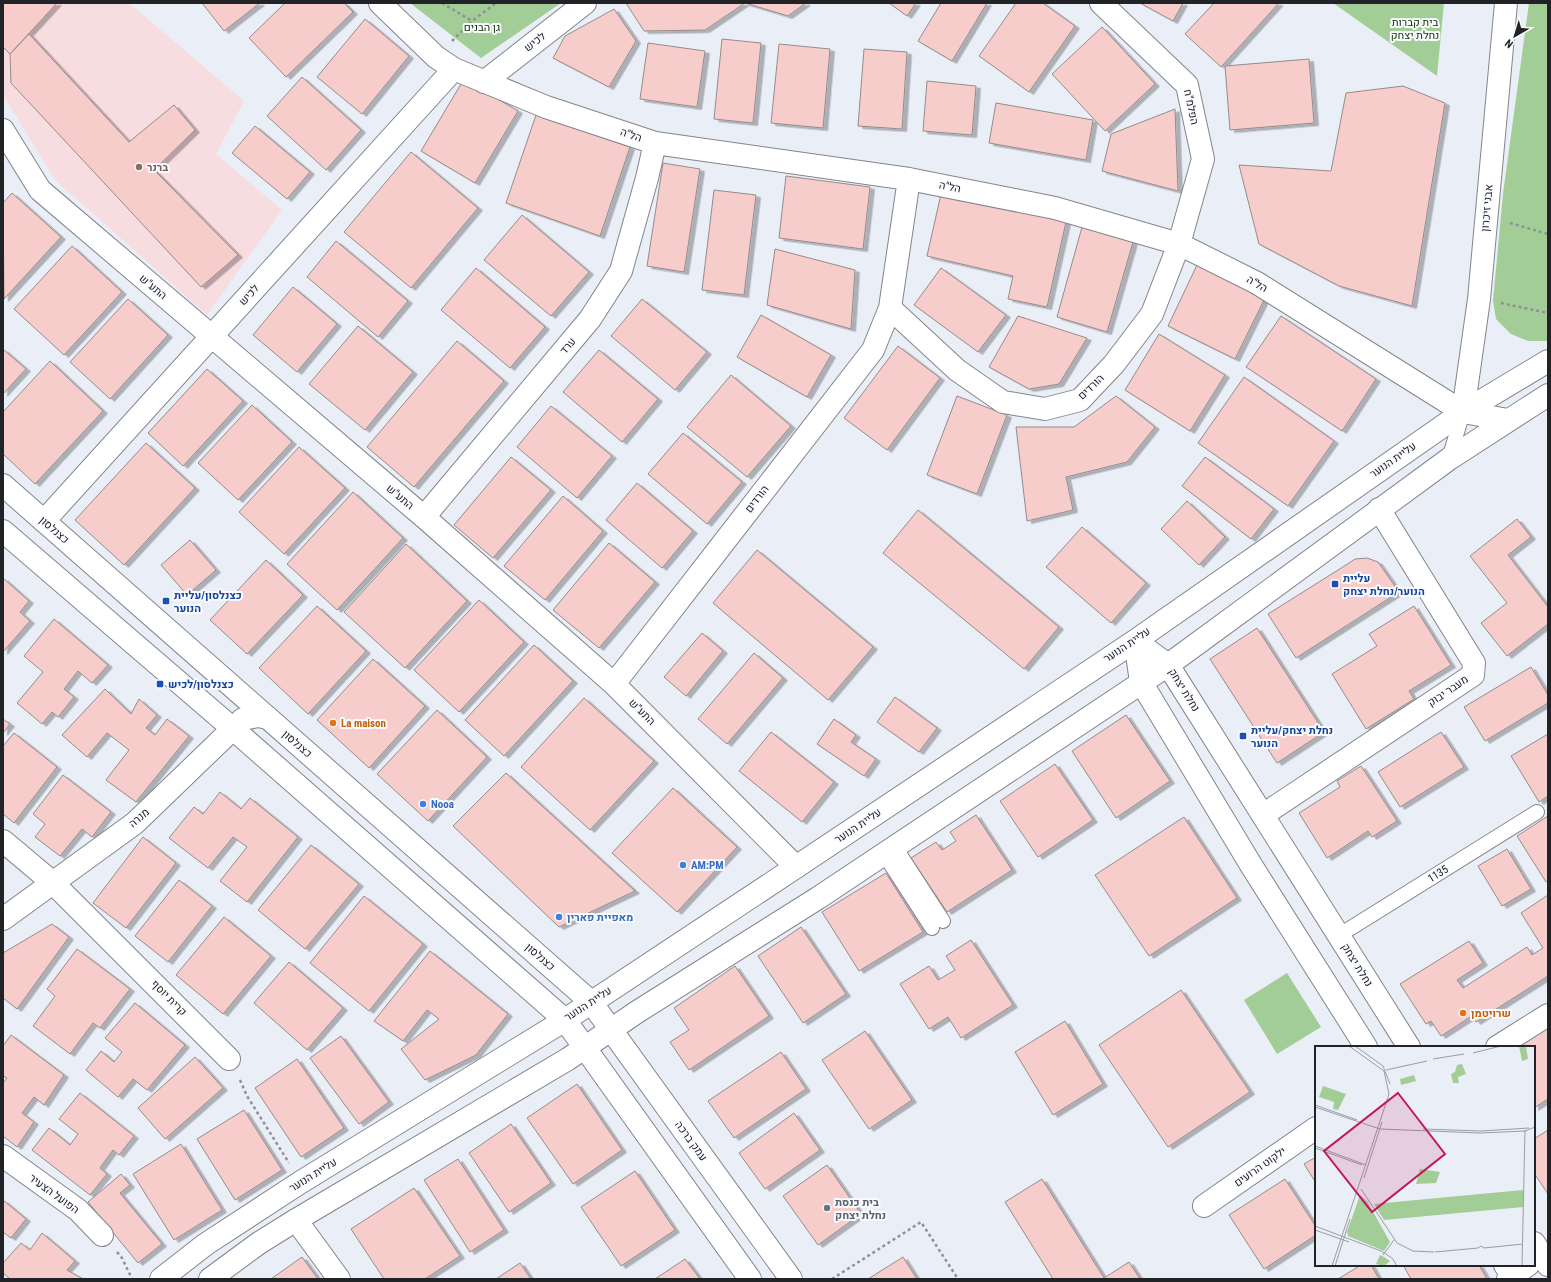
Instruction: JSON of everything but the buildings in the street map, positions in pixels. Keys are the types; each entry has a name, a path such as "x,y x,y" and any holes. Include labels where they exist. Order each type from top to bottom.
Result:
{"street":[{"name":"הל\"ה","path":"380,3 436,56 454,69 546,107 655,143 909,179 1055,208 1179,244 1257,283 1463,412 1508,420"},
{"name":"לכיש","path":"484,82 585,3"},
{"name":"הפלמ\"ח","path":"1101,3 1187,85 1202,159 1179,244"},
{"name":"אבני זיכרון","path":"1463,412 1479,299 1506,3"},
{"name":"לכיש","path":"44,521 454,69"},
{"name":"התע\"ש","path":"3,130 40,190 424,517 614,684 796,867"},
{"name":"ערד","path":"424,517 590,319 621,271 647,178 655,143"},
{"name":"הורדים","path":"614,684 873,350 890,308 909,179"},
{"name":"הורדים","path":"890,308 957,370 1004,402 1045,409 1080,400 1114,364 1152,314 1179,244"},
{"name":"עליית הנוער","path":"161,1279 206,1244 301,1182 565,1020 1135,641 1463,412 1548,361"},
{"path":"210,1279 259,1243 586,1047 889,851 1140,682 1168,665 1449,459 1548,394"},
{"name":"כצנלסון","path":"3,485 591,1002"},
{"name":"מעבר יבוק","path":"1264,815 1473,675 1474,664 1379,509"},
{"path":"3,531 232,728 565,1020 586,1047 750,1279"},
{"path":"1135,641 1140,682 1251,865 1365,1046"},
{"name":"נחלת יצחק","path":"1135,641 1168,665 1408,1046"},
{"name":"מנרה","path":"3,919 135,823 243,719 258,716 268,718"},
{"name":"קרית יוסף","path":"3,841 53,883 229,1059"},
{"name":"עמק ברכה","path":"591,1002 790,1279"},
{"path":"1499,1046 1548,1015"},
{"name":"ילקוט הרועים","path":"1204,1206 1315,1129"},
{"name":"הפועל הצעיר","path":"3,1156 78,1210 102,1235"},
{"path":"296,1220 339,1279"}],"lane":[{"path":"1449,459 1463,412"},
{"name":"1135","path":"1338,936 1537,812"},
{"path":"889,851 938,925"}],"path":[{"path":"442,3 472,21"},
{"path":"436,56 472,21 496,3"},
{"path":"1486,216 1548,234"},
{"path":"1479,299 1548,312"},
{"path":"229,1059 248,1096 301,1182"},
{"path":"832,1279 921,1222 958,1279"},
{"path":"102,1235 122,1258 132,1279"}],"shaded area":[{"name":"ברנר","path":"3,3 129,3 244,101 216,154 282,210 207,315 55,180 3,95"}],"green space":[{"name":"גן הבנים","path":"410,3 561,3 481,58"},
{"name":"בית קברות נחלת יצחק","path":"1333,3 1444,3 1437,76"},
{"path":"1529,3 1548,3 1548,341 1528,341 1511,334 1496,319 1493,301 1503,194"},
{"path":"1287,973 1321,1027 1277,1054 1244,1000"}],"place":[{"name":"ברנר","path":"139,167"},
{"name":"עליית הנוער/נחלת יצחק","path":"1335,584"},
{"name":"כצנלסון/עליית הנוער","path":"166,601"},
{"name":"כצנלסון/לכיש","path":"160,684"},
{"name":"La maison","path":"333,723"},
{"name":"נחלת יצחק/עליית הנוער","path":"1243,736"},
{"name":"Nooa","path":"423,804"},
{"name":"AM:PM","path":"683,865"},
{"name":"מאפיית פארין","path":"559,917"},
{"name":"שרויטמן","path":"1463,1013"},
{"name":"בית כנסת נחלת יצחק","path":"827,1208"}]}
